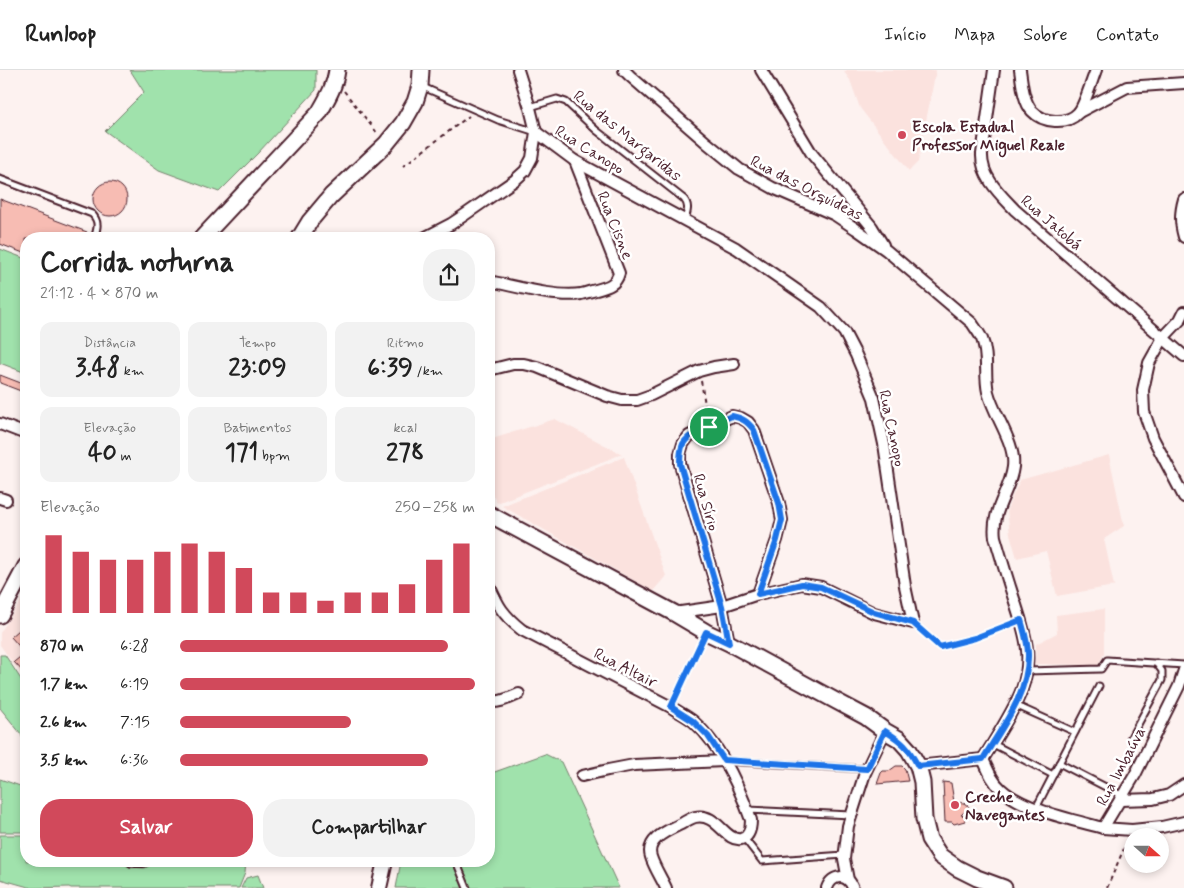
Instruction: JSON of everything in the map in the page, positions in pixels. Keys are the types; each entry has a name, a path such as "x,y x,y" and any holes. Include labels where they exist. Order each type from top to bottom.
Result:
{"main road":[{"path":"303,232 331,196 386,144 403,123 415,102 420,86 420,70"},
{"path":"208,232 319,113 329,97 336,75"},
{"path":"495,517 866,717 899,739 910,750 918,766 922,782 924,819 929,838 940,856 977,878 1004,888"},
{"path":"0,615 20,577"}],"street":[{"path":"436,232 451,224 515,180 525,171 532,158 536,132 518,70"},
{"name":"Rua das Orquídeas","path":"624,70 707,143 740,169 772,188 835,216 886,250"},
{"path":"761,70 812,154 872,227 886,250 972,324 982,338 986,352 988,391 1014,457 1013,469 1000,501 993,528 1025,633 1028,653 1027,671 1022,689 983,759"},
{"name":"Rua Jatobá","path":"994,70 982,163 988,179 1015,210 1184,356"},
{"path":"1020,70 1025,96 1032,111 1043,118 1056,122 1070,119 1079,112 1127,87 1184,83"},
{"path":"1079,112 1096,70"},
{"name":"Rua Canopo","path":"536,132 575,161 736,248 821,307 844,332 874,398 884,444 905,586 913,623"},
{"name":"Rua Cisne","path":"495,282 549,293 580,294 610,286 615,282 619,273 575,161"},
{"path":"1184,198 1181,212 1184,237"},
{"path":"1184,312 1180,320 1163,338 1150,363 1143,390 1144,412 1153,438 1184,497"},
{"path":"495,368 513,364 524,364 608,396 622,400 637,400 699,371 734,364"},
{"name":"Rua Sírio","path":"729,643 722,606 680,464 680,454 683,444 689,436 732,416 748,422 754,430 779,503 782,520 758,594"},
{"path":"0,424 20,432"},
{"path":"674,613 722,606 758,594 802,584 821,587 874,612 913,623"},
{"name":"Rua Altair","path":"495,596 502,611 522,630 671,707 693,721 708,736 732,774 751,820 751,827 744,838"},
{"name":"Rua Imbaúva","path":"1184,670 1179,686 1135,775 1103,828 1132,830 1162,827 1184,822"},
{"path":"495,703 519,694"},
{"path":"827,888 844,857 851,815 867,769 885,731"},
{"path":"918,766 983,759"},
{"path":"983,759 992,778 1000,789 1012,798 1070,820 1103,828"},
{"path":"582,776 634,765 724,760"},
{"path":"1122,798 1152,798 1169,794 1184,785"},
{"path":"666,888 650,857 653,843 662,833 696,817 701,817 713,819 727,834 733,837 738,839 744,838"},
{"path":"844,857 851,884"},
{"path":"380,888 383,867"},
{"path":"834,878 844,878 851,884"}],"lane":[{"path":"420,86 498,120 536,132"},
{"name":"Rua das Margaridas","path":"530,108 557,99 566,102 596,130 684,199 688,208 685,221"},
{"path":"0,179 92,214 97,222 95,232"},
{"path":"1027,671 1102,670 1107,660 1184,665"},
{"path":"1130,739 1162,680 1162,671 1156,663"},
{"path":"1036,808 1099,686"},
{"path":"1014,705 1075,732"},
{"path":"992,744 1053,775"},
{"path":"724,760 867,769"},
{"path":"1059,763 1122,798"},
{"path":"747,810 851,815"},
{"path":"744,838 762,861 844,857"},
{"path":"458,867 467,888"}],"path":[{"path":"336,75 386,144"},
{"path":"403,166 476,111"},
{"path":"699,371 709,427"},
{"path":"913,623 940,647 975,638 1021,620"},
{"path":"671,707 706,632"},
{"path":"1108,888 1124,850"}],"shaded area":[{"name":"Escola Estadual Professor Miguel Reale","path":"847,70 936,70 918,162 909,171 860,108 850,80 844,72"},
{"path":"555,419 622,454 497,503 495,499 495,438"},
{"path":"1109,455 1124,526 1104,539 1114,586 1057,596 1046,551 1017,558 1010,534 1007,510 1020,480"},
{"path":"624,457 666,576 653,591 502,506"},
{"path":"20,602 20,673 0,645 0,633"},
{"path":"1104,609 1104,654 1098,665 1035,664 1036,644 1057,633 1056,615"}],"green space":[{"path":"130,70 316,70 316,90 219,192 159,170 105,131 144,92"},
{"path":"0,249 20,257 20,371 0,363"},
{"path":"0,655 5,655 20,678 20,733 0,708"},
{"path":"545,754 561,762 619,888 396,888 400,867 495,867 495,772"},
{"path":"0,779 20,786 20,832 0,832"},
{"path":"0,835 20,835 20,867 246,867 239,888 32,888 0,879"},
{"path":"258,875 263,888 241,888 246,878"}],"building":[{"path":"110,182 117,183 122,187 126,192 126,206 122,211 117,215 110,216 103,215 98,211 94,206 93,199 94,192 98,187 103,183"},
{"path":"0,199 87,232 20,232 20,252 0,244"},
{"path":"0,375 20,383 20,391 0,383"},
{"path":"20,629 20,647 11,637"},
{"path":"20,657 20,668 14,662"},
{"path":"896,766 902,766 905,769 908,781 877,784 883,771 889,771"},
{"name":"Creche Navegantes","path":"943,782 951,783 954,802 964,803 969,807 961,815 965,816 965,821 954,824 952,822 945,822"}],"place":[{"name":"Escola Estadual Professor Miguel Reale","path":"902,135"},
{"name":"Creche Navegantes","path":"955,805"}],"route":[{"path":"732,416 748,422 754,430 779,503 782,520 758,594 802,584 821,587 874,612 913,623 940,647 975,638 1021,620 1028,653 1027,671 1022,689 1012,710 983,759 918,766 910,750 899,739 885,731 867,769 724,760 708,736 693,721 671,707 706,632 729,643 722,606 680,464 683,444 689,436 709,427 732,416"}]}
